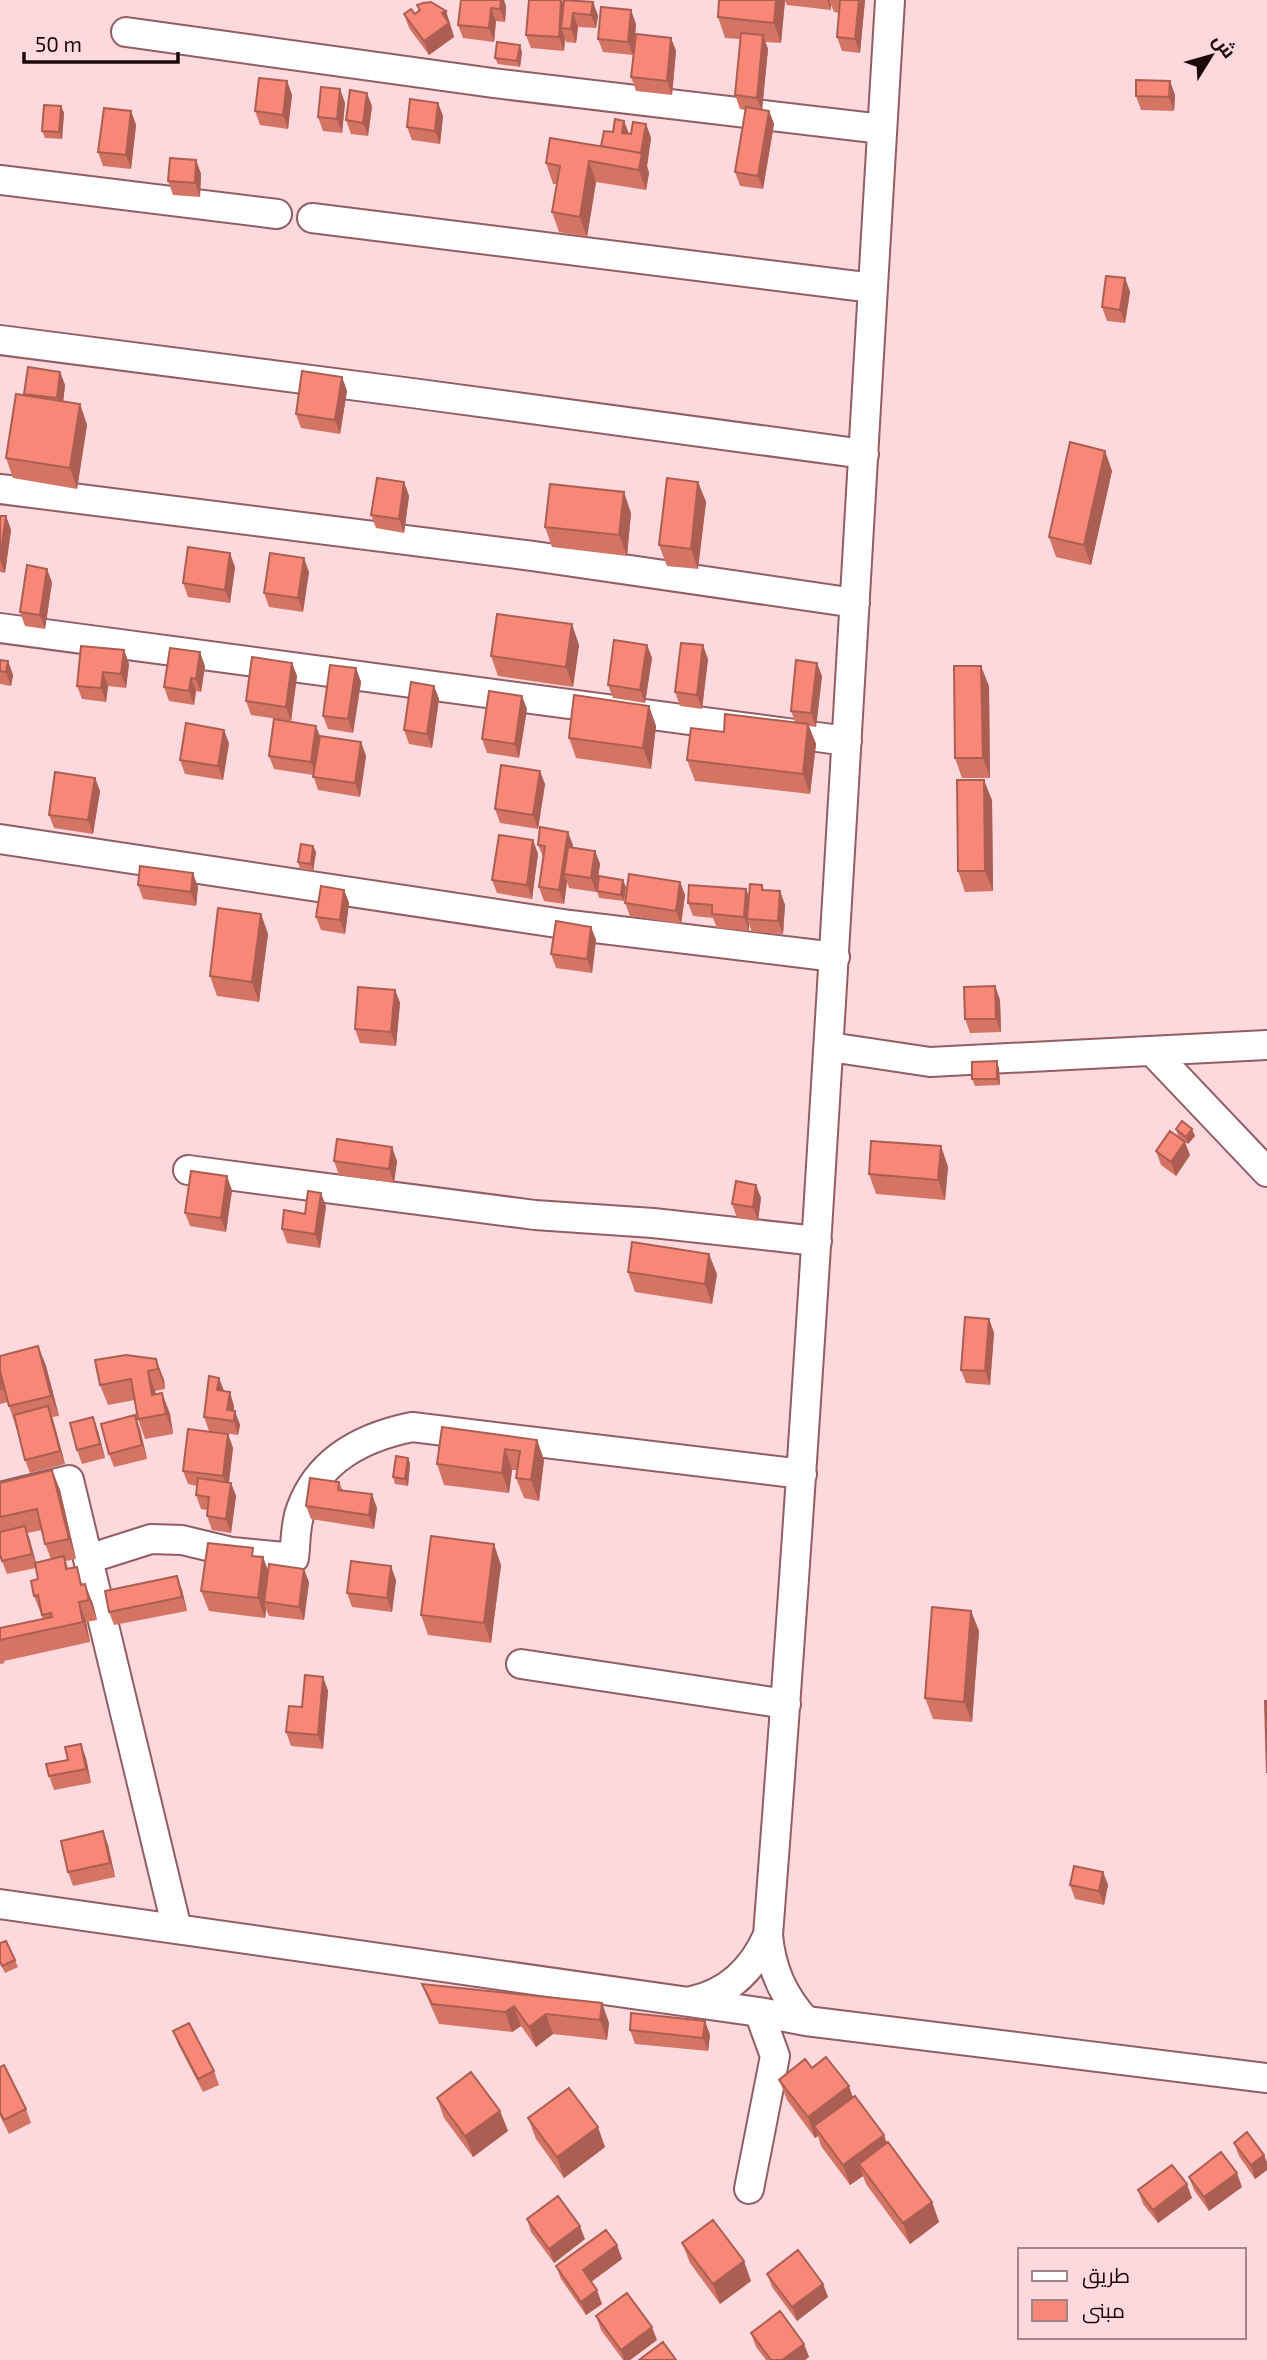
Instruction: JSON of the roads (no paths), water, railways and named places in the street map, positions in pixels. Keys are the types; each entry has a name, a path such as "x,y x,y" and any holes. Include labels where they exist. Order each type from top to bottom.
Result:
{"street":[{"path":"806,2021 778,1982 768,1935 830,1047 890,0"},
{"path":"126,32 493,83 882,129"},
{"path":"0,180 277,214"},
{"path":"312,218 873,288"},
{"path":"0,340 863,454"},
{"path":"0,489 533,556 855,603"},
{"path":"0,628 846,741"},
{"path":"0,839 570,925 835,957"},
{"path":"830,1047 930,1062 1154,1053 1267,1045"},
{"path":"1154,1053 1267,1171"},
{"path":"188,1170 535,1214 653,1223 817,1241"},
{"path":"88,1559 151,1539 182,1540 232,1552 293,1558 299,1512 315,1479 346,1451 382,1433 412,1427 802,1474"},
{"path":"0,1497 69,1480 177,1929"},
{"path":"521,1664 786,1704"},
{"path":"0,1904 759,2012 806,2021 1267,2078"},
{"path":"687,2002 717,1993 743,1974 762,1949 768,1935"},
{"path":"749,2189 775,2056 759,2012"}]}
